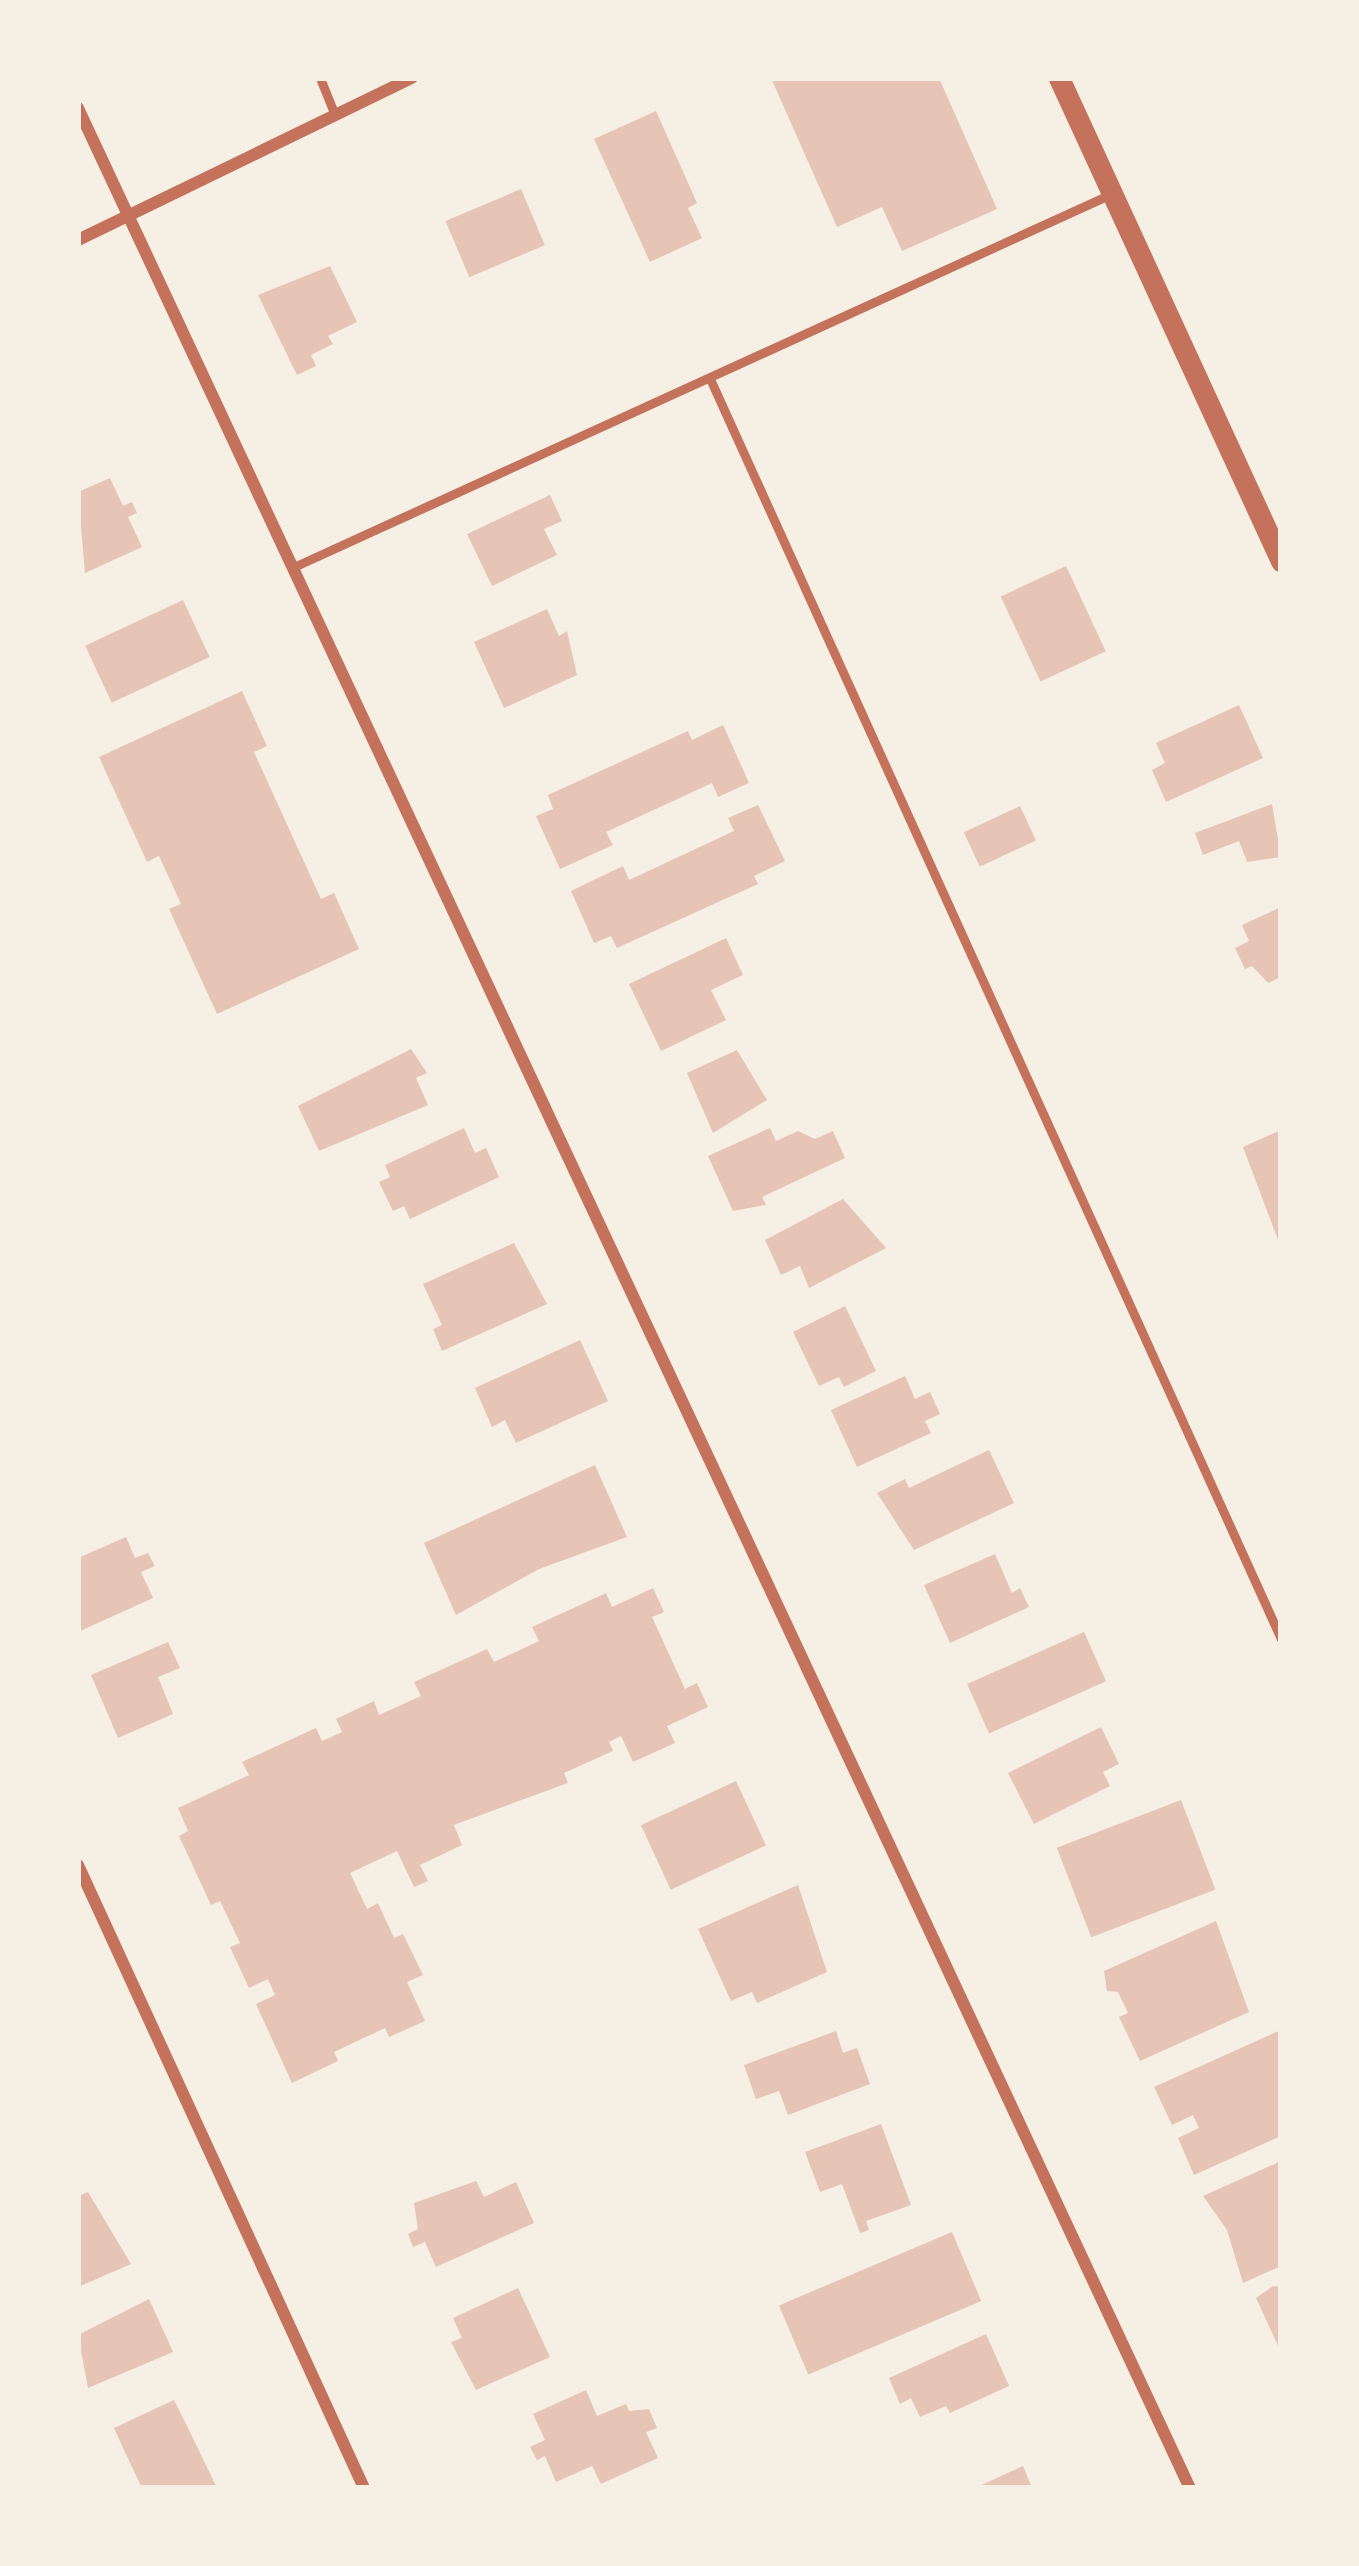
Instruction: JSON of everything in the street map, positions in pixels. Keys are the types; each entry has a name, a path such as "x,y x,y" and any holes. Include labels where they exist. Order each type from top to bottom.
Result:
{"street":[{"path":"78,240 412,78"},
{"path":"1059,78 1281,561"},
{"path":"78,107 298,565 1190,2488"},
{"path":"78,1865 364,2488"}],"lane":[{"path":"320,78 335,115"},
{"path":"298,565 711,381 1114,192"},
{"path":"711,381 1281,1639"}],"building":[{"path":"771,78 939,78 997,209 902,251 882,207 837,227"},
{"path":"656,111 697,203 688,208 702,238 650,262 594,139"},
{"path":"521,189 545,245 469,277 446,221"},
{"path":"330,266 357,322 328,336 333,344 311,355 316,366 297,375 258,295"},
{"path":"110,478 123,506 132,502 137,513 128,517 142,547 85,573 78,492"},
{"path":"550,495 562,521 544,529 557,555 492,586 467,534"},
{"path":"1066,566 1106,651 1040,682 1001,596"},
{"path":"183,600 210,657 112,703 85,646"},
{"path":"547,609 559,636 567,631 577,675 504,708 474,642"},
{"path":"242,691 267,746 254,752 321,899 334,893 359,949 217,1014 169,909 181,904 159,856 147,862 99,757"},
{"path":"1239,705 1263,758 1166,802 1152,770 1165,763 1156,743"},
{"path":"723,725 749,783 718,797 712,783 606,832 613,845 560,869 536,816 553,809 548,795 688,731 692,740"},
{"path":"1272,804 1281,857 1247,862 1239,841 1203,855 1195,833"},
{"path":"758,805 785,861 754,876 758,884 617,948 611,936 594,943 571,891 623,866 629,880 734,831 728,818"},
{"path":"1020,806 1036,840 980,867 964,832"},
{"path":"1281,907 1281,977 1268,983 1252,966 1245,969 1235,948 1249,941 1242,925"},
{"path":"726,938 743,975 711,990 726,1020 661,1051 629,984"},
{"path":"411,1049 427,1073 416,1078 428,1105 319,1151 298,1106"},
{"path":"737,1050 767,1100 713,1133 687,1073"},
{"path":"464,1128 475,1153 486,1148 499,1177 410,1219 404,1206 393,1211 379,1182 390,1177 385,1165"},
{"path":"770,1128 776,1141 798,1131 815,1139 833,1131 845,1158 762,1197 766,1205 733,1211 708,1156"},
{"path":"1281,1130 1281,1248 1243,1147"},
{"path":"843,1199 886,1248 809,1288 800,1266 781,1275 765,1240"},
{"path":"514,1243 547,1304 442,1351 433,1329 442,1325 423,1284"},
{"path":"845,1306 876,1371 844,1387 839,1377 819,1386 793,1332"},
{"path":"580,1340 608,1401 516,1443 505,1420 492,1427 475,1388"},
{"path":"905,1376 915,1399 930,1392 940,1414 925,1421 931,1433 857,1467 831,1410"},
{"path":"989,1450 1014,1503 914,1550 877,1493 905,1479 909,1488"},
{"path":"595,1465 627,1537 539,1569 456,1615 424,1543"},
{"path":"126,1537 135,1558 148,1553 155,1566 141,1572 153,1598 78,1632 78,1558"},
{"path":"995,1554 1012,1593 1020,1588 1029,1607 950,1643 924,1585"},
{"path":"653,1588 664,1612 652,1617 685,1689 697,1683 708,1707 667,1726 675,1743 633,1762 621,1736 609,1742 613,1751 564,1773 568,1783 454,1825 462,1845 420,1865 428,1881 414,1887 397,1851 350,1873 367,1909 378,1903 394,1938 403,1934 423,1975 407,1982 425,2021 389,2037 385,2028 334,2052 338,2061 292,2083 256,2004 275,1995 268,1979 249,1988 230,1947 240,1943 220,1901 211,1905 179,1836 188,1831 178,1808 249,1775 242,1762 316,1728 322,1741 342,1732 336,1719 374,1701 379,1715 421,1696 414,1682 487,1649 494,1662 539,1641 532,1627 606,1593 612,1607"},
{"path":"1084,1632 1106,1681 989,1733 967,1684"},
{"path":"168,1642 180,1668 158,1677 173,1714 118,1738 91,1675"},
{"path":"1101,1727 1119,1764 1103,1772 1110,1786 1034,1824 1008,1773"},
{"path":"736,1781 766,1845 671,1890 641,1825"},
{"path":"1181,1800 1215,1890 1091,1937 1057,1848"},
{"path":"798,1885 827,1972 757,2003 752,1992 731,2001 698,1929"},
{"path":"1216,1921 1249,2012 1140,2061 1119,2017 1128,2013 1118,1992 1107,1991 1104,1971"},
{"path":"1281,2030 1281,2136 1194,2175 1178,2138 1199,2128 1193,2115 1172,2125 1154,2087"},
{"path":"836,2031 843,2053 857,2048 870,2084 788,2115 779,2091 756,2099 744,2065"},
{"path":"881,2124 911,2205 866,2221 869,2230 860,2233 842,2184 820,2192 805,2152"},
{"path":"1281,2161 1281,2266 1243,2283 1227,2230 1203,2196"},
{"path":"476,2181 484,2197 516,2182 534,2223 436,2267 425,2242 413,2247 408,2234 418,2229 414,2203"},
{"path":"88,2192 131,2264 78,2287 78,2196"},
{"path":"952,2232 981,2301 808,2374 779,2305"},
{"path":"1273,2286 1281,2287 1281,2352 1256,2298"},
{"path":"518,2288 550,2357 476,2390 451,2342 462,2338 453,2318"},
{"path":"149,2299 173,2352 88,2388 78,2335"},
{"path":"986,2334 1009,2386 950,2413 946,2406 920,2417 911,2398 900,2404 889,2378"},
{"path":"586,2390 597,2416 626,2404 629,2411 649,2409 657,2428 646,2432 658,2458 601,2484 592,2466 556,2482 545,2456 537,2460 530,2447 545,2440 533,2414"},
{"path":"174,2400 217,2488 142,2488 114,2428"},
{"path":"1023,2466 1032,2488 975,2488"}]}
